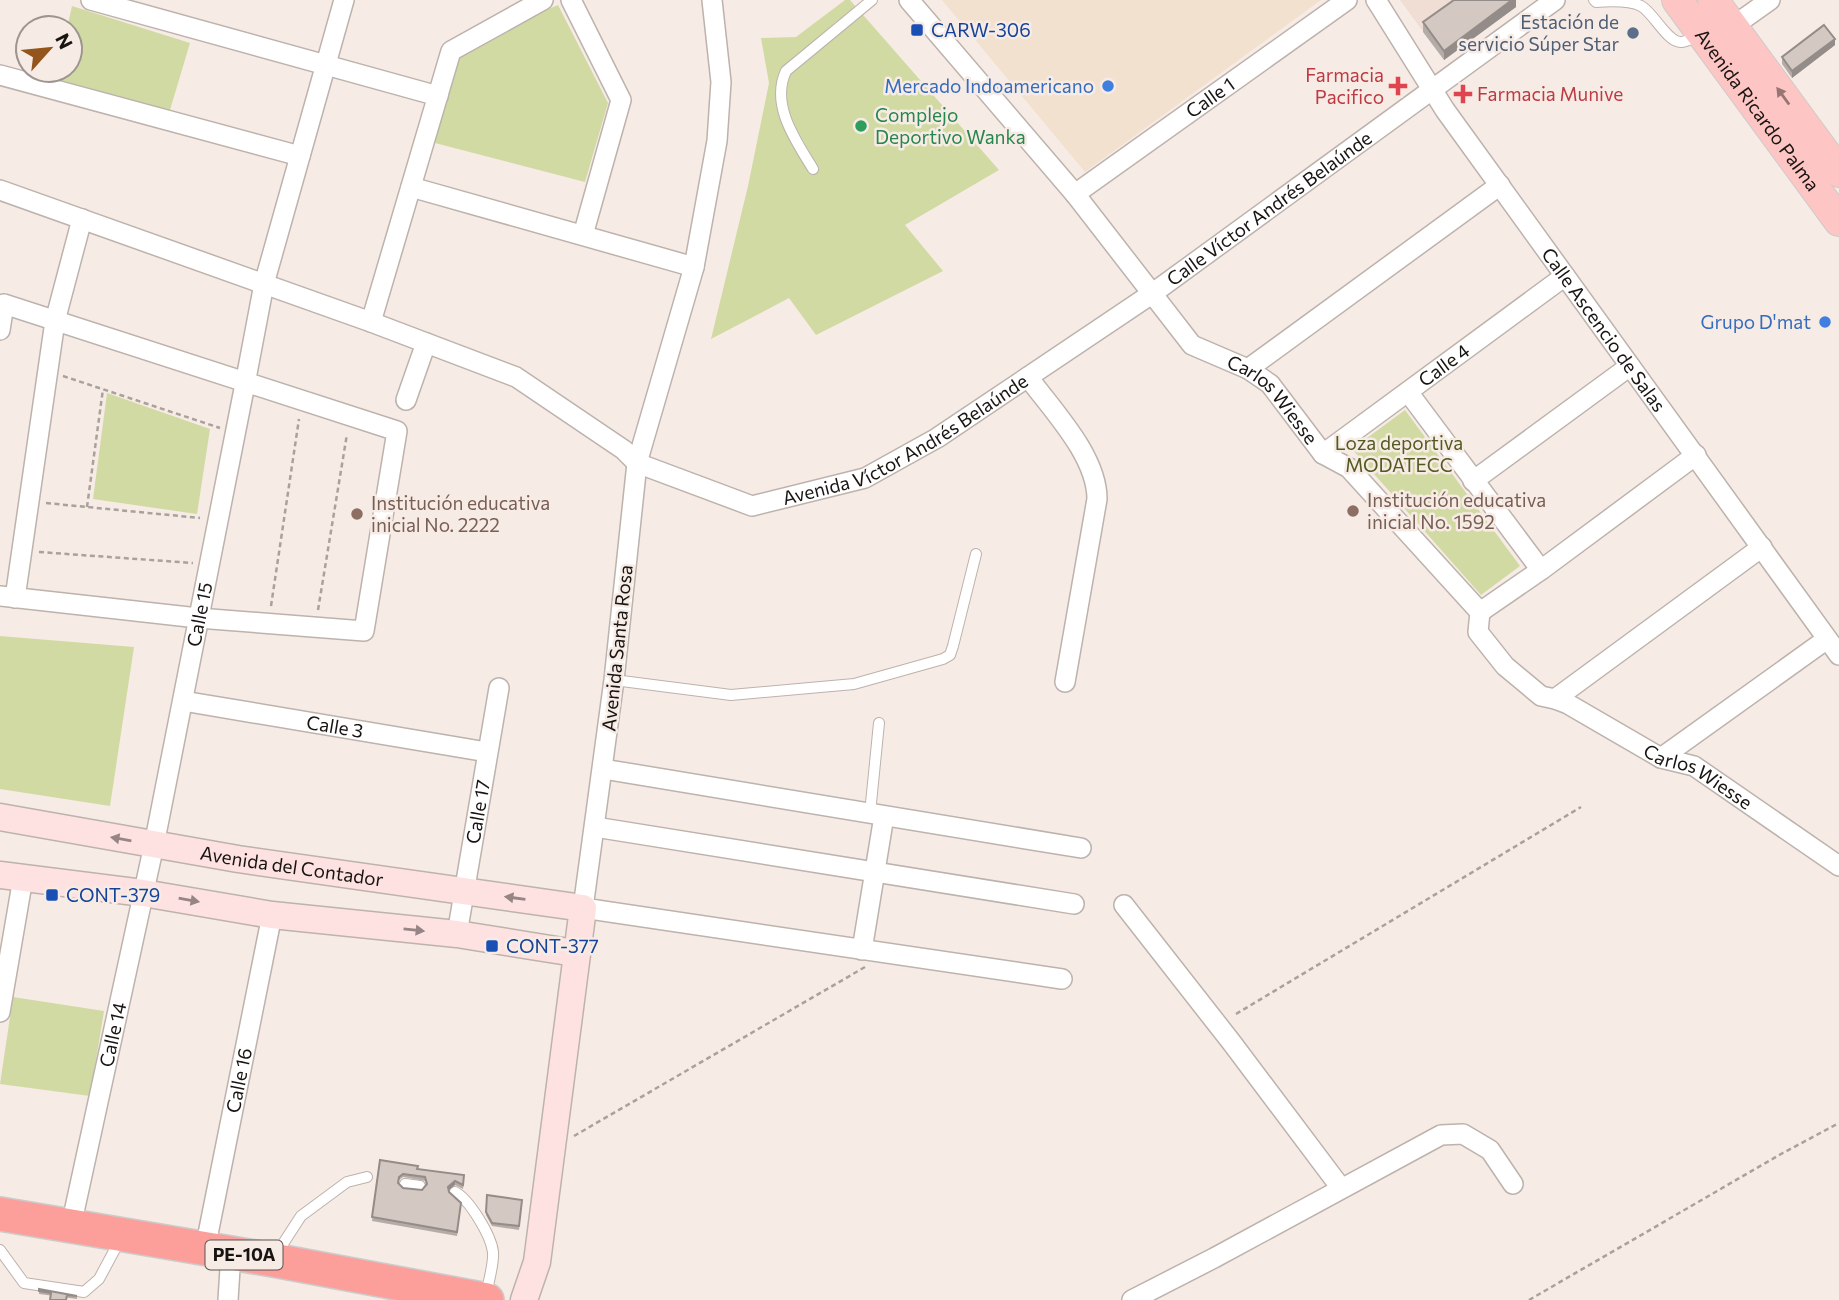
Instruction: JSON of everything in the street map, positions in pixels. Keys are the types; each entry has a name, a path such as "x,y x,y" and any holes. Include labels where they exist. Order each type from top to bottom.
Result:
{"highway":[{"name":"PE-10A","path":"0,1214 273,1260 486,1300"}],"main road":[{"name":"Avenida Ricardo Palma","path":"1677,0 1715,35 1826,158 1839,221"},
{"name":"Avenida Ricardo Palma","path":"1713,0 1715,35"}],"street":[{"path":"91,0 438,96"},
{"name":"Calle 15","path":"154,845 264,284 344,0"},
{"path":"371,322 451,51 542,0"},
{"path":"570,0 621,100 583,235"},
{"name":"Avenida Santa Rosa","path":"524,1300 537,1262 553,1149 575,953 614,680 637,463 694,267 717,141 721,82 712,0"},
{"name":"Carlos Wiesse","path":"909,0 1075,194 1192,345 1248,369 1270,384 1323,454 1349,468 1480,612 1478,632 1505,666 1541,696 1555,699 1661,758 1694,766 1839,866"},
{"name":"Calle 1","path":"1075,194 1347,0"},
{"name":"Calle Ascencio de Salas","path":"1376,0 1432,90 1839,655"},
{"name":"Calle Víctor Andrés Belaúnde","path":"1153,293 1432,90 1532,6 1555,0"},
{"path":"1715,35 1770,0"},
{"path":"0,75 300,156"},
{"path":"1248,369 1500,185"},
{"path":"411,187 694,267"},
{"name":"Avenida Víctor Andrés Belaúnde","path":"0,190 371,322 516,377 624,450 637,463 752,506 865,478 937,438 1153,293"},
{"path":"0,330 4,304 55,321 245,384 397,431 364,631 198,618 8,597 22,551 55,321 82,219"},
{"name":"Calle 4","path":"1323,454 1565,276"},
{"path":"406,400 426,343"},
{"path":"1473,481 1630,366"},
{"path":"1028,377 1085,455 1096,482 1097,499 1065,682"},
{"path":"1408,392 1541,570"},
{"path":"1480,612 1696,455"},
{"path":"1555,699 1762,547"},
{"path":"1661,758 1827,639"},
{"name":"Calle 17","path":"457,934 499,688"},
{"name":"Calle 3","path":"183,701 487,752"},
{"path":"603,769 1081,848"},
{"path":"862,950 874,872 877,815"},
{"name":"Avenida del Contador","path":"0,817 154,845 583,908"},
{"path":"595,827 1074,904"},
{"name":"Calle 14","path":"71,1226 154,845"},
{"path":"0,1012 11,876 143,893 272,915 457,934 575,953"},
{"path":"1124,905 1341,1188"},
{"path":"583,908 1062,979"},
{"name":"Calle 16","path":"228,1300 218,1251 272,915"},
{"path":"1132,1300 1441,1135 1463,1134 1489,1150 1513,1184"}],"lane":[{"path":"813,169 791,134 782,107 782,81 786,71 872,0"},
{"path":"1594,0 1639,2 1675,41 1715,35"},
{"path":"614,680 731,695 854,684 943,659 950,655 953,646 976,554"},
{"path":"877,815 879,723"},
{"path":"273,1260 301,1216 347,1182 367,1178"},
{"path":"405,1184 420,1186"},
{"path":"455,1192 469,1202 493,1253 486,1300"},
{"path":"0,1250 24,1283 84,1292 99,1279 123,1235"}],"path":[{"path":"47,370 235,434"},
{"path":"87,508 103,389"},
{"path":"269,623 302,402"},
{"path":"316,627 350,417"},
{"path":"29,502 218,520"},
{"path":"22,551 210,565"},
{"path":"1236,1014 1581,807"},
{"path":"553,1149 889,954"},
{"path":"1529,1300 1839,1123"}],"shaded area":[{"name":"Mercado Indoamericano","path":"942,0 1321,0 1085,172"},
{"path":"1400,0 1464,0 1422,30"}],"green space":[{"name":"Complejo Deportivo Wanka","path":"845,0 850,0 999,170 905,225 943,271 816,335 789,298 711,339 748,186 769,83 761,38 796,37"},
{"path":"558,5 608,103 585,182 435,143 451,51"},
{"path":"72,6 190,43 167,120 54,89 55,84 84,84 84,14 70,14"},
{"path":"107,393 210,429 197,514 93,499"},
{"name":"Loza deportiva MODATECC","path":"1405,410 1520,566 1481,595 1352,449"},
{"path":"0,636 134,647 110,806 0,789"},
{"path":"13,997 104,1011 90,1096 0,1084"}],"building":[{"path":"1454,0 1512,0 1444,51 1423,22"},
{"path":"1824,25 1835,39 1792,71 1782,57"},
{"path":"380,1160 418,1166 417,1169 464,1175 463,1185 455,1181 448,1187 449,1192 461,1203 457,1232 372,1217","holes":["403,1174 425,1177 427,1184 422,1190 403,1188 398,1183"]},
{"path":"487,1195 522,1200 519,1226 492,1223 486,1212"},
{"path":"39,1289 77,1296 67,1295 66,1300 50,1300 51,1293"}],"place":[{"name":"CARW-306","path":"917,30"},
{"name":"Estación de servicio Súper Star","path":"1633,33"},
{"name":"Mercado Indoamericano","path":"1108,86"},
{"name":"Farmacia Pacifico","path":"1398,86"},
{"name":"Farmacia Munive","path":"1463,94"},
{"name":"Complejo Deportivo Wanka","path":"861,126"},
{"name":"Grupo D'mat","path":"1825,322"},
{"name":"Institución educativa inicial No. 1592","path":"1353,511"},
{"name":"Institución educativa inicial No. 2222","path":"357,514"},
{"name":"CONT-379","path":"52,895"},
{"name":"CONT-377","path":"492,946"}]}
